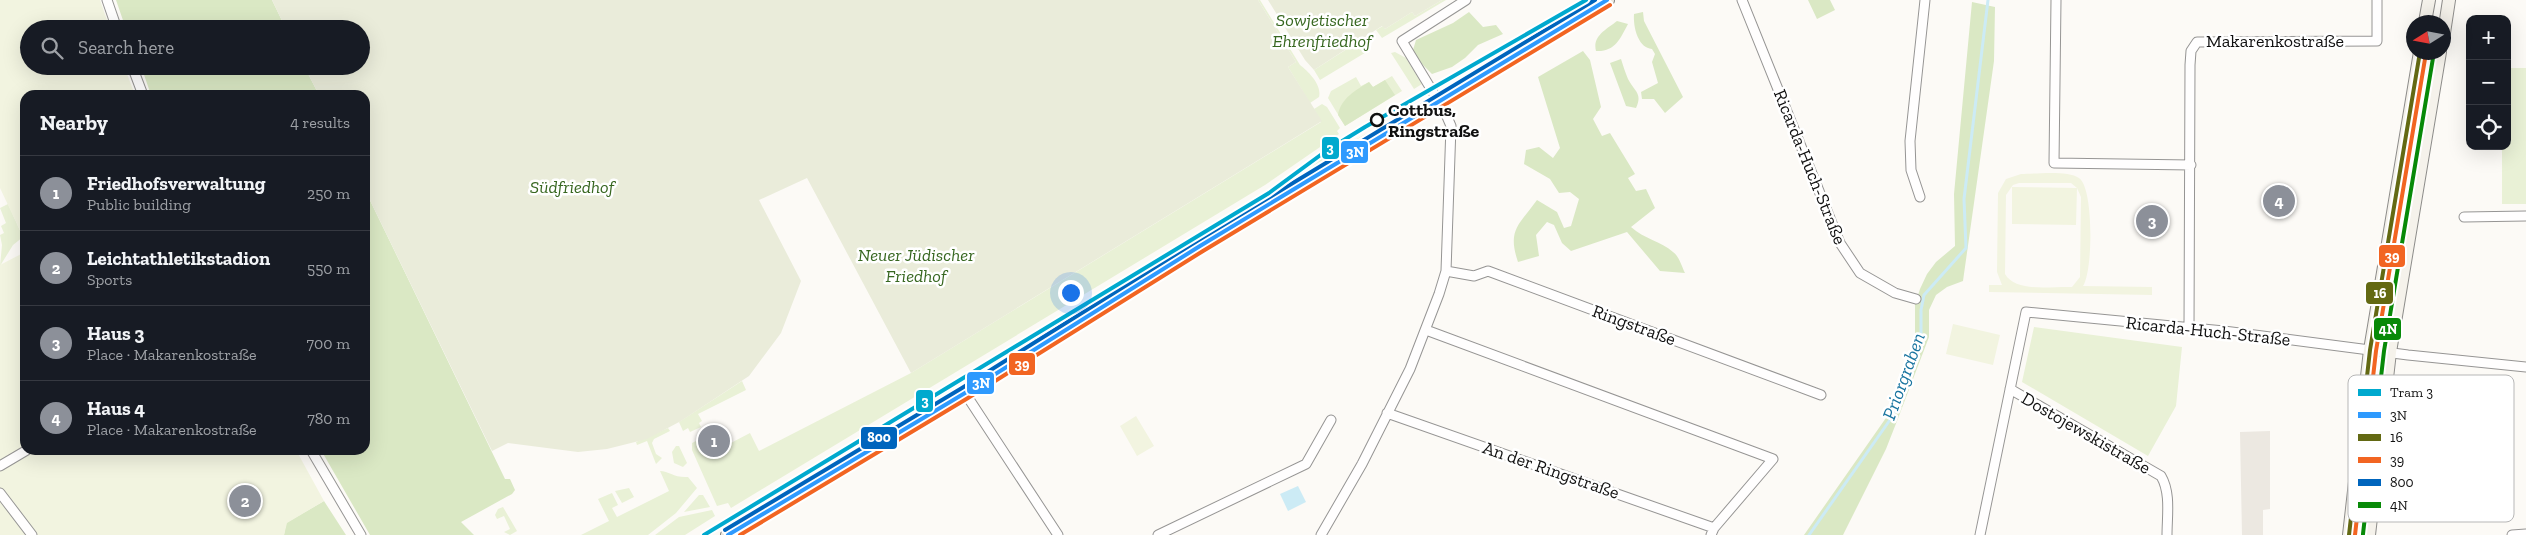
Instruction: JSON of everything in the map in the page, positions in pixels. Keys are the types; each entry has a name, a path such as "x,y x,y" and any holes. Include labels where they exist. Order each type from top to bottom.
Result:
{"main road":[{"path":"728,535 965,393 1184,256 1607,0"},
{"path":"2426,15 2429,0"},
{"path":"2447,15 2449,0"},
{"path":"2367,375 2419,60"},
{"path":"2387,375 2439,60"},
{"path":"2349,535 2350,522"},
{"path":"2369,535 2370,522"}],"street":[{"path":"107,0 115,20"},
{"path":"1321,535 1362,464 1387,413 1426,330 1446,270 1451,126 1439,102 1402,41 1466,0"},
{"name":"Ricarda-Huch-Straße","path":"1742,0 1840,243 1860,273 1895,293 1916,299"},
{"path":"1920,197 1910,170 1910,141 1925,0"},
{"path":"2056,0 2054,163 2190,165"},
{"name":"Makarenkostraße","path":"2189,328 2190,65 2192,51 2196,42 2377,41 2377,0"},
{"path":"135,75 141,90"},
{"path":"2464,217 2526,216"},
{"name":"Ringstraße","path":"1446,270 1474,276 1488,271 1821,395"},
{"name":"Ricarda-Huch-Straße","path":"2010,389 2026,312 2189,328 2526,367"},
{"name":"An der Ringstraße","path":"1387,413 1713,532 1772,459 1426,330"},
{"path":"1980,535 2010,389"},
{"name":"Dostojewskistraße","path":"2010,389 2161,476 2166,484 2167,535"},
{"path":"965,393 1058,535"},
{"path":"1158,535 1306,464 1331,420"},
{"path":"0,466 20,454"},
{"path":"314,455 361,535"},
{"path":"0,493 32,535"},
{"path":"2512,535 2526,534"}],"green space":[{"path":"0,0 100,0 107,20 20,20 20,75 127,75 133,90 20,90 20,230 0,188"},
{"path":"116,0 272,0 282,20 123,20"},
{"name":"Südfriedhof","path":"272,0 1258,0 1296,62 1288,67 1322,121 911,373 807,178 759,200 801,281 781,333 749,376 681,421 647,439 607,449 578,452 508,443 492,451 370,200 370,90 316,90 309,75 370,75 370,20 282,20"},
{"path":"1258,0 1260,0 1300,65 1317,83 1319,97 1310,103 1288,67 1296,62"},
{"name":"Sowjetischer Ehrenfriedhof","path":"1268,0 1442,0 1415,16 1412,12 1385,29 1382,26 1314,70 1305,60"},
{"path":"1442,0 1446,0 1382,38 1376,30 1383,26 1385,29 1412,12 1415,16"},
{"path":"1808,0 1830,0 1835,10 1817,19"},
{"path":"1972,2 1995,7 1994,61 1963,281 1947,287 1936,295 1929,310 1929,337 1897,421 1886,449 1843,535 1804,535 1888,415 1915,339 1915,304 1920,289 1927,274 1936,262 1955,246 1954,194"},
{"path":"1469,12 1483,27 1496,25 1503,34 1478,45 1465,58 1452,67 1432,74 1422,64 1413,50 1416,40 1453,23"},
{"path":"1643,12 1644,21 1683,97 1665,113 1654,99 1642,99 1641,92 1658,83 1652,62 1655,54 1652,49 1647,48 1640,41 1634,25 1634,14"},
{"path":"1617,21 1628,24 1616,44 1603,51 1596,51 1595,46 1598,37"},
{"path":"1361,40 1368,51 1320,80 1314,70"},
{"path":"1583,51 1590,60 1601,107 1593,119 1602,136 1610,133 1635,174 1628,178 1636,191 1646,189 1655,208 1631,227 1673,252 1679,259 1685,273 1660,271 1627,232 1571,251 1562,243 1554,225 1547,222 1536,235 1539,256 1518,262 1514,235 1520,222 1537,200 1557,212 1564,228 1571,226 1579,199 1570,192 1559,193 1550,179 1524,164 1526,150 1539,147 1553,158 1560,148 1538,77"},
{"path":"1395,52 1406,58 1422,84 1414,89 1391,53"},
{"path":"1621,59 1628,79 1638,95 1639,99 1636,108 1626,106 1610,63"},
{"path":"2511,68 2526,68 2526,204 2502,204 2502,150 2511,150"},
{"path":"144,75 309,75 316,90 149,90"},
{"path":"1392,76 1402,91 1345,126 1328,98 1331,91 1356,77 1361,86 1369,82 1373,87"},
{"path":"1385,80 1395,95 1345,126 1338,115 1346,99 1354,91 1369,82 1373,87"},
{"path":"1322,104 1327,107 1340,128 1337,131 1339,134 1265,185 731,508 728,503 717,506 692,450 692,443 702,438 707,453 715,449 717,452 727,447 720,429 727,445 750,433 759,451 911,373 1321,122 1314,109"},
{"path":"1367,133 1339,156 733,523 728,522 1270,194 1343,143 1345,146"},
{"path":"2051,173 2067,174 2079,178 2084,185 2087,197 2090,230 2089,265 2083,286 2152,287 2152,295 1989,292 1989,285 2002,285 1997,272 1998,193 2006,179 2021,174","holes":["2019,183 2071,183 2077,188 2081,197 2080,277 2072,287 2026,286 2010,280 2005,274 2006,195 2013,185"]},
{"path":"2012,187 2077,188 2076,225 2012,224"},
{"path":"370,200 505,479 510,479 515,490 512,494 461,522 474,535 370,535 324,455 370,455"},
{"path":"8,204 20,230 20,239 13,245 0,266 2,245 0,235 4,233 1,226 6,223 0,208"},
{"path":"20,255 20,455 299,455 324,501 287,523 284,535 0,535 0,265"},
{"path":"1953,324 2000,335 1993,365 1946,354"},
{"path":"2034,327 2182,347 2176,406 2148,456 2022,382"},
{"path":"742,381 746,390 698,414 702,421 699,423 701,427 690,432 688,428 683,431 679,422"},
{"path":"1136,416 1154,446 1137,456 1120,426"},
{"path":"668,428 670,431 654,439 652,443 656,454 662,458 656,464 647,441 637,445 636,442"},
{"path":"676,446 679,446 687,463 683,467 674,463 672,452"},
{"path":"660,471 688,477 697,488 676,513 648,535 581,535 609,521 598,499 612,493 618,505 612,508 617,517 669,491"},
{"path":"629,488 634,497 622,503 615,491"},
{"path":"699,495 703,495 710,507 684,512"},
{"path":"324,501 346,535 284,535 286,523"},
{"path":"503,507 517,531 510,535 504,532 510,529 504,516 497,519 495,515 498,509"},
{"path":"712,510 715,516 685,535 655,535 679,517"}],"shaded area":[{"path":"2270,431 2270,509 2263,510 2263,535 2242,535 2240,432"}],"water":[{"path":"1298,486 1306,502 1288,511 1280,494"}],"waterway":[{"name":"Priorgraben","path":"1809,535 1892,417 1921,337 1921,310 1924,295 1966,248 1964,199 1988,0"}],"tram line":[{"name":"3","path":"704,535 1269,193 1326,151 1365,127 1586,0"}],"transit line":[{"name":"800","path":"725,530 962,388 1197,241 1595,0"},
{"name":"3N","path":"728,535 965,393 1200,246 1607,0"},
{"name":"39","path":"740,535 968,398 1203,251 1610,5"},
{"name":"16","path":"2367,375 2419,60"},
{"name":"39","path":"2373,375 2425,60"},
{"name":"4N","path":"2381,375 2433,60"},
{"name":"16","path":"2349,535 2350,522"},
{"name":"39","path":"2355,535 2356,522"},
{"name":"4N","path":"2363,534 2364,522"}],"place":[{"name":"Cottbus, Ringstraße","path":"1377,120"},
{"name":"Haus 4","path":"2279,201"},
{"name":"Haus 3","path":"2152,221"},
{"name":"Friedhofsverwaltung","path":"714,441"},
{"name":"Leichtathletikstadion","path":"245,501"}],"park label":[{"name":"Neuer Jüdischer Friedhof","path":"916,265"}]}
